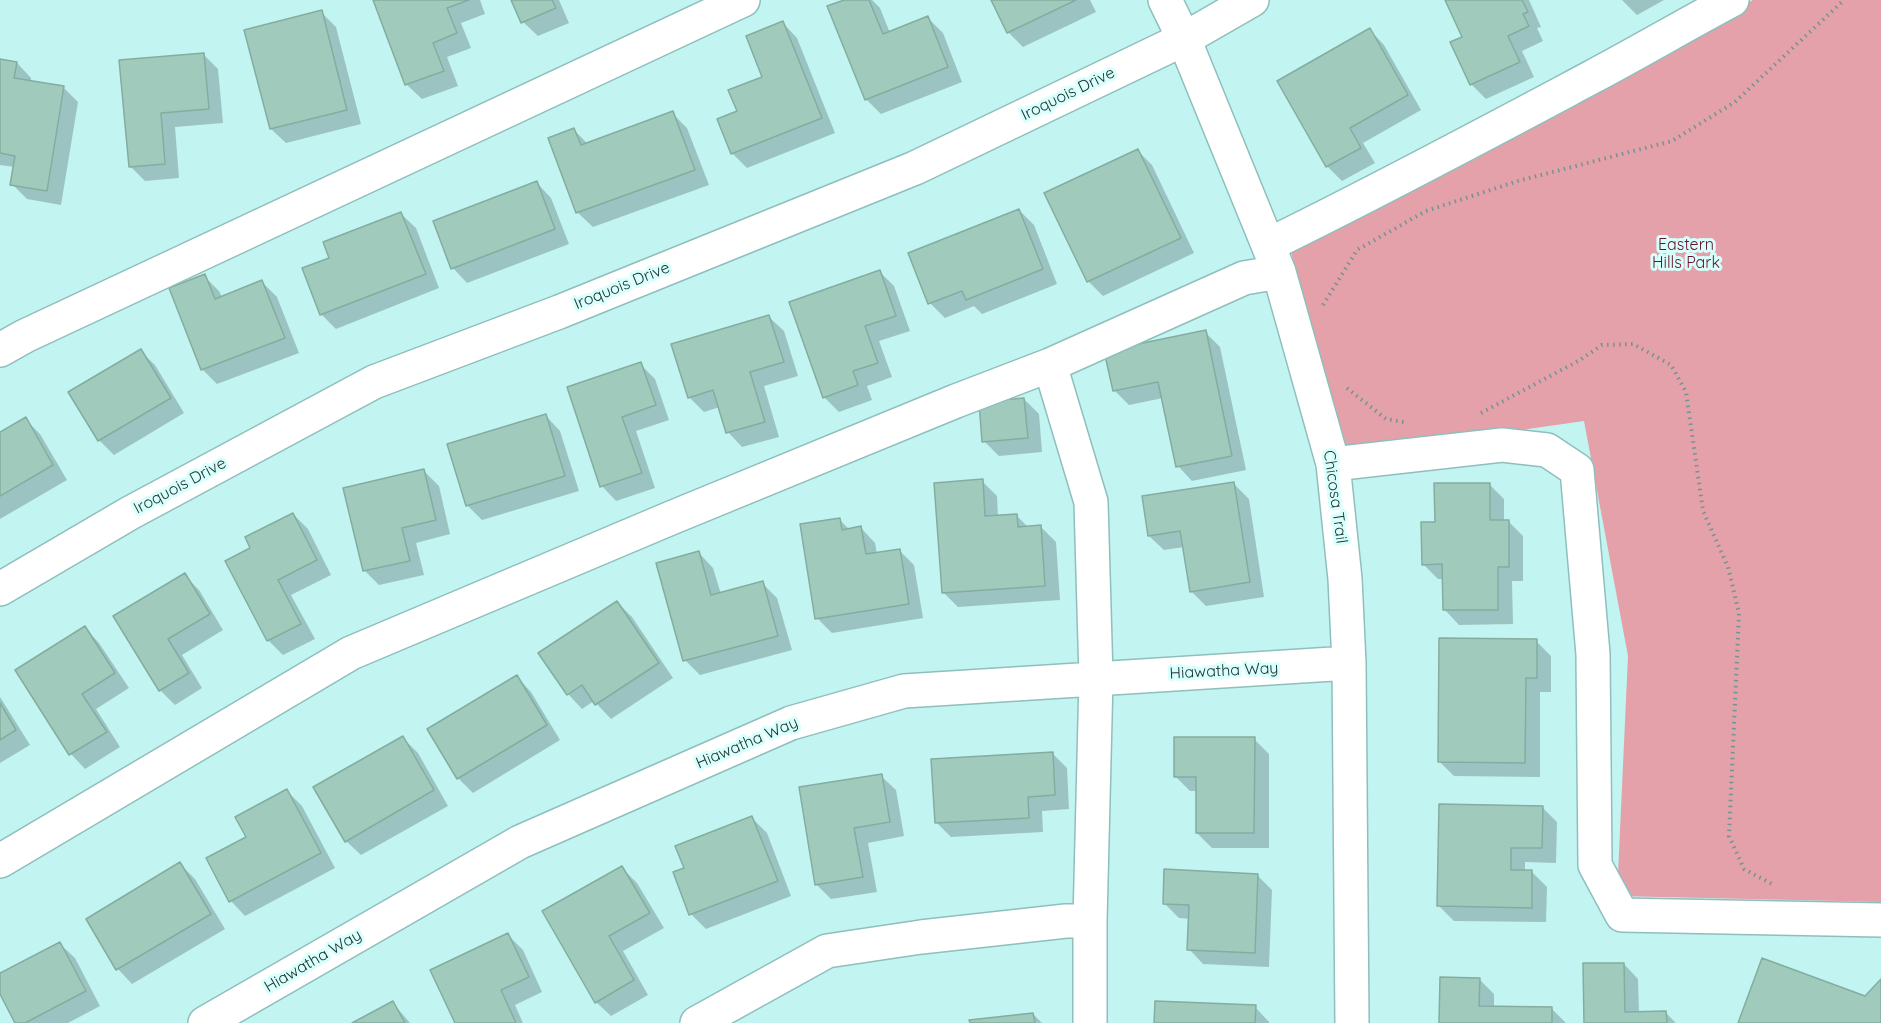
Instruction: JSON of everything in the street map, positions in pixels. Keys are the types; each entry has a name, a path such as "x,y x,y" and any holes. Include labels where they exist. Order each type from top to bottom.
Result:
{"street":[{"path":"0,350 25,336 743,0"},
{"name":"Chicosa Trail","path":"1165,0 1184,39 1273,259 1333,464 1345,579 1349,663 1352,1023"},
{"name":"Iroquois Drive","path":"0,589 130,513 374,382 559,312 915,168 1184,39 1252,0"},
{"path":"0,861 351,653 670,518 1050,365 1244,278 1334,213 1594,77 1732,0"},
{"path":"1050,365 1091,502 1096,678 1090,1023"},
{"path":"1333,464 1502,445 1547,450 1577,470 1593,654 1595,865 1622,915 1881,920"},
{"name":"Hiawatha Way","path":"205,1023 520,842 791,723 904,691 1349,663"},
{"path":"697,1023 827,951 921,937 1066,921 1090,921"}],"path":[{"path":"1318,313 1357,250 1426,211 1518,181 1672,141 1735,102 1844,0"},
{"path":"1474,415 1484,412 1580,360 1602,345 1633,344 1671,365 1686,392 1702,511 1728,567 1739,613 1729,836 1744,868 1778,888"},
{"path":"1342,384 1386,419 1406,422"}],"green space":[{"name":"Eastern Hills Park","path":"1753,0 1881,0 1881,902 1617,896 1628,656 1584,421 1345,455 1289,244"}],"building":[{"path":"373,0 469,0 447,8 457,33 433,43 444,71 405,85"},
{"path":"511,0 552,0 556,8 521,23"},
{"path":"844,0 869,0 883,34 928,16 948,67 865,100 827,6"},
{"path":"991,0 1076,0 1007,33"},
{"path":"1445,0 1522,0 1528,12 1523,14 1529,26 1508,36 1520,62 1470,85 1450,42 1462,37"},
{"path":"322,10 347,110 270,129 244,30"},
{"path":"783,21 822,118 731,154 717,119 737,111 728,90 762,77 746,36"},
{"path":"1370,28 1408,95 1350,128 1361,148 1326,167 1277,81"},
{"path":"204,53 209,109 161,113 165,164 129,167 119,60"},
{"path":"0,59 17,62 14,78 64,86 47,191 10,185 15,156 0,153"},
{"path":"673,111 695,170 576,213 548,138 574,128 581,145"},
{"path":"1138,149 1181,238 1087,282 1044,193"},
{"path":"537,181 555,229 451,269 433,221"},
{"path":"1019,209 1043,269 966,300 962,291 928,304 908,253"},
{"path":"401,212 426,274 320,315 302,268 329,258 323,242"},
{"path":"880,270 896,316 865,326 878,363 853,371 858,385 823,398 789,302"},
{"path":"205,274 215,299 262,280 285,338 201,370 169,288"},
{"path":"769,315 784,362 750,372 765,422 726,433 713,390 688,398 671,344"},
{"path":"1206,330 1232,456 1176,467 1158,382 1113,391 1104,351"},
{"path":"141,349 171,398 98,441 68,392"},
{"path":"641,362 656,405 622,417 642,473 600,487 567,387"},
{"path":"1024,398 1028,438 982,442 979,402"},
{"path":"546,414 565,476 466,506 447,444"},
{"path":"26,417 53,465 0,496 0,432"},
{"path":"424,469 436,520 402,528 410,561 363,571 343,488"},
{"path":"983,479 985,516 1017,514 1018,527 1041,525 1045,586 942,593 934,483"},
{"path":"1234,482 1250,582 1190,592 1180,531 1148,536 1142,496"},
{"path":"1434,483 1490,483 1490,520 1509,520 1509,567 1498,567 1498,610 1443,610 1442,564 1422,565 1421,522 1435,522"},
{"path":"293,513 317,560 278,580 301,624 267,641 225,561 250,548 245,537"},
{"path":"840,518 842,530 861,526 866,554 900,549 909,604 815,619 800,524"},
{"path":"699,551 711,595 763,581 778,636 683,661 656,563"},
{"path":"185,573 210,614 168,639 189,673 159,691 113,616"},
{"path":"617,601 659,663 595,705 582,685 567,695 538,653"},
{"path":"85,626 115,673 82,694 107,732 69,755 15,670"},
{"path":"1439,638 1537,639 1537,678 1526,678 1525,763 1438,762"},
{"path":"517,675 547,725 457,779 427,729"},
{"path":"0,703 16,730 0,740"},
{"path":"403,736 434,790 345,842 313,787"},
{"path":"1174,737 1255,737 1254,833 1196,833 1196,777 1174,777"},
{"path":"1053,752 1055,795 1028,797 1029,818 935,823 931,759"},
{"path":"882,774 890,822 854,828 863,877 815,885 799,787"},
{"path":"287,789 321,853 229,902 206,858 246,837 235,817"},
{"path":"1439,804 1543,806 1542,848 1511,848 1511,870 1532,870 1532,908 1437,906"},
{"path":"752,816 778,881 689,915 673,872 684,868 675,846"},
{"path":"180,862 211,914 116,970 86,919"},
{"path":"622,866 650,913 609,936 634,980 595,1003 542,911"},
{"path":"1164,869 1258,874 1255,953 1187,950 1189,905 1163,904"},
{"path":"508,933 529,977 501,990 516,1023 455,1023 430,970"},
{"path":"60,942 86,991 25,1023 15,1023 0,994 0,973"},
{"path":"1762,958 1865,996 1881,979 1881,1023 1738,1023"},
{"path":"1583,963 1624,963 1625,1012 1666,1011 1667,1023 1584,1023"},
{"path":"1440,977 1480,978 1479,1006 1552,1007 1552,1023 1439,1023"},
{"path":"393,1001 405,1023 352,1023"},
{"path":"1155,1001 1256,1005 1255,1023 1154,1023"},
{"path":"1033,1013 1035,1023 970,1023 969,1020"}]}
